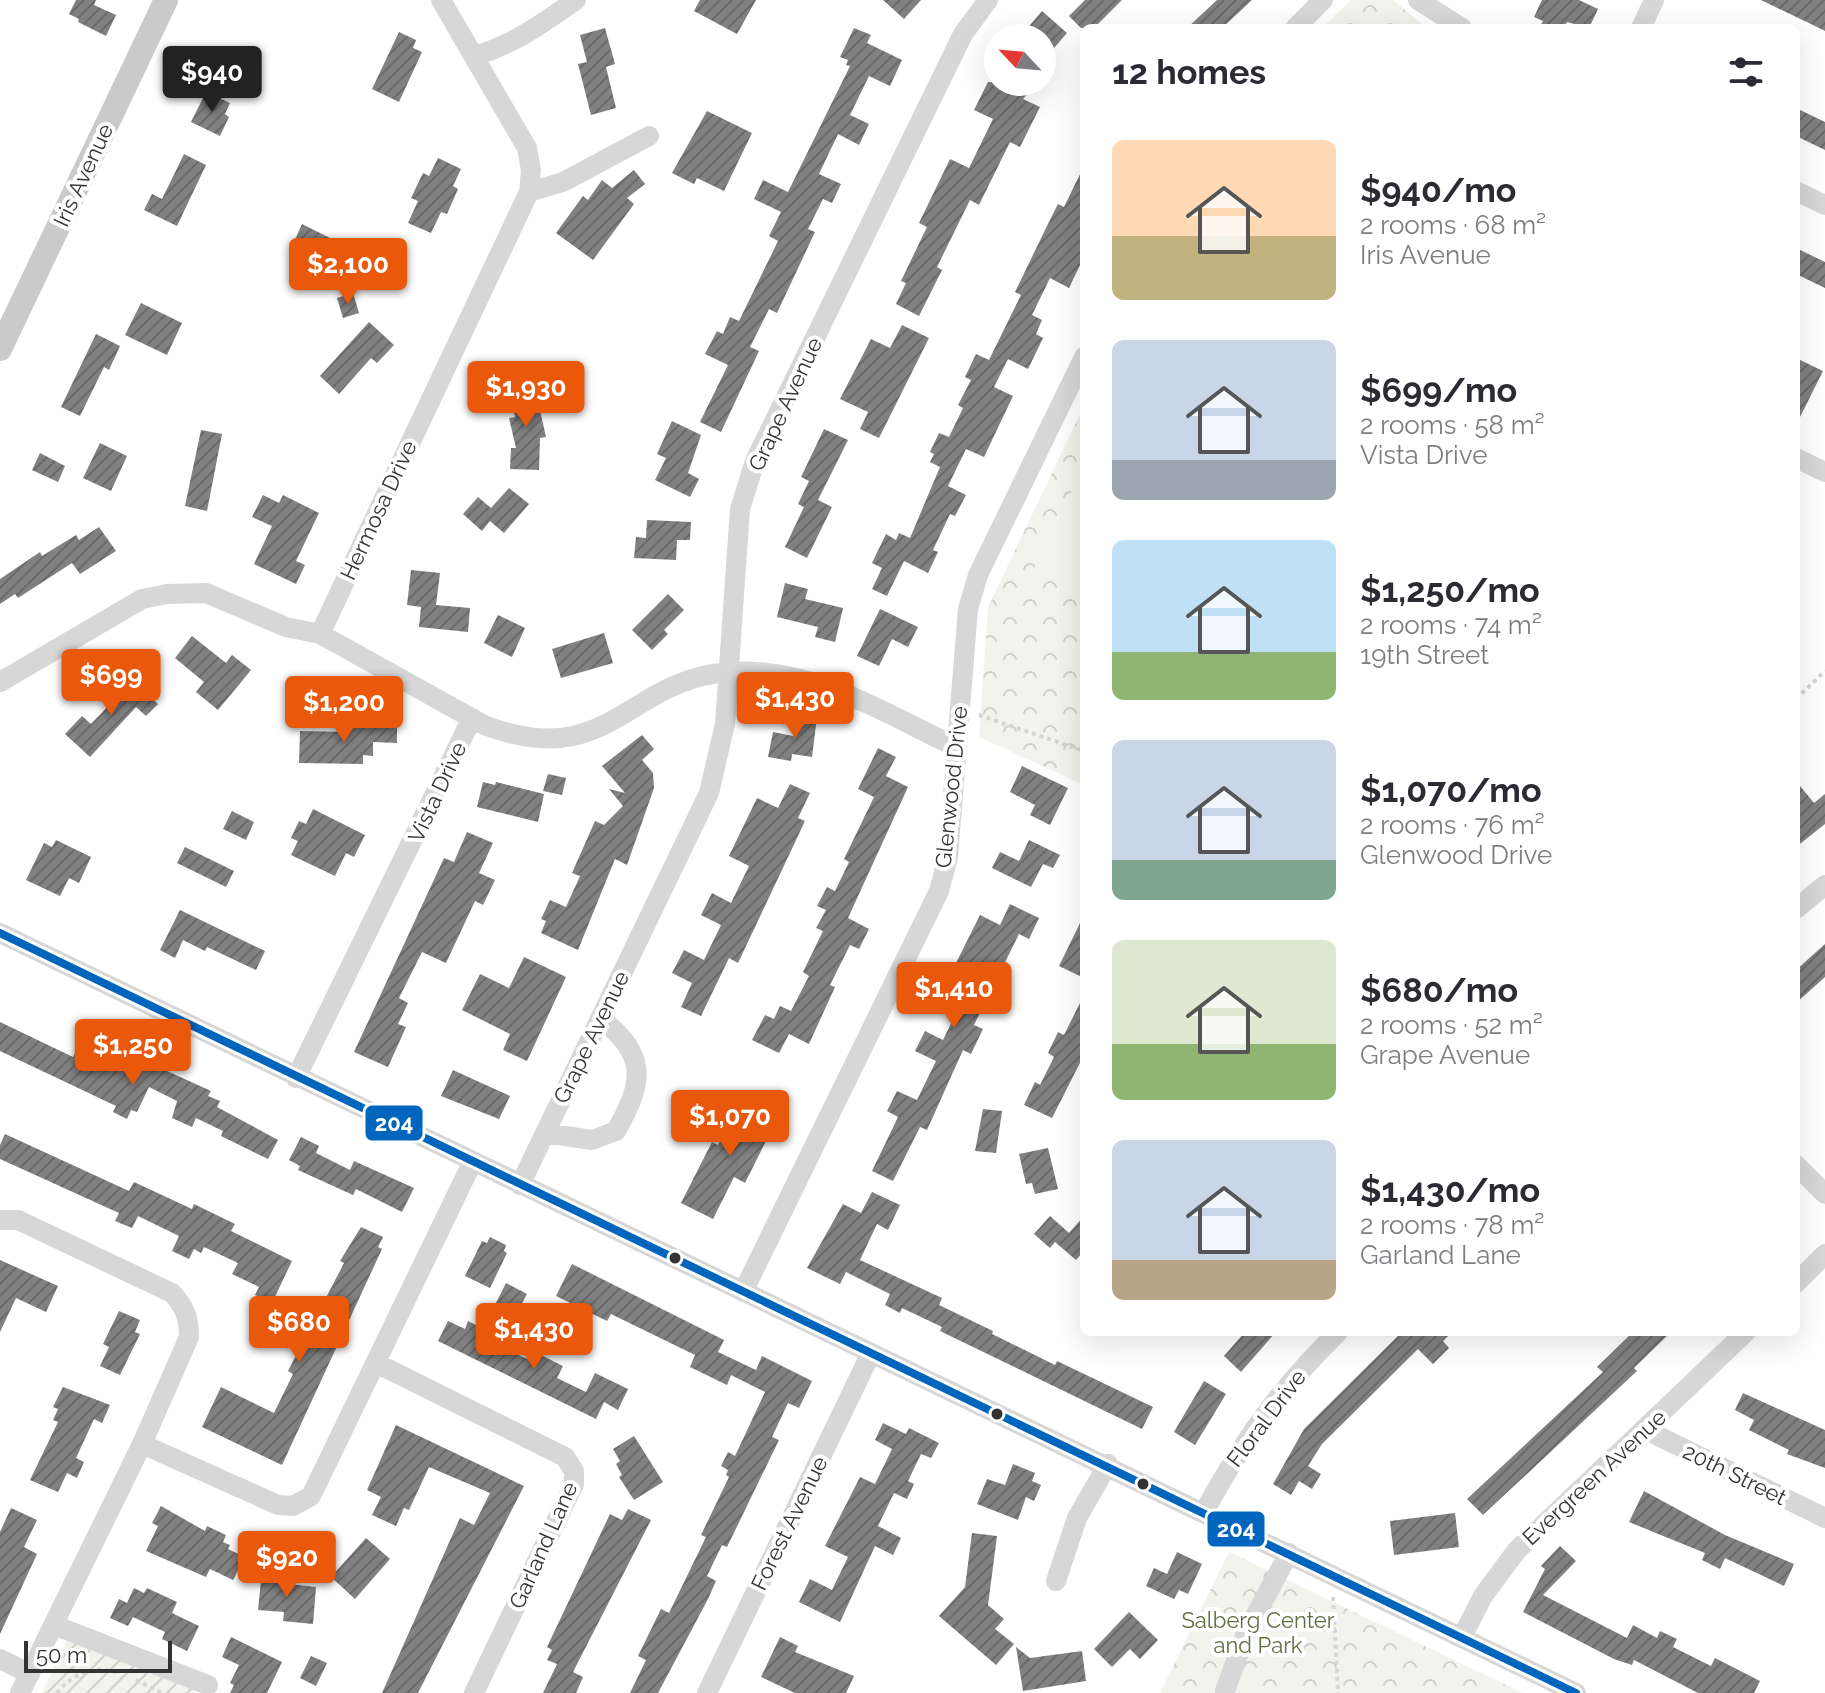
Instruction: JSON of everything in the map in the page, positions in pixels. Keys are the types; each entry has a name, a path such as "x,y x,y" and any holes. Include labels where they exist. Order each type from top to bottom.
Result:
{"main road":[{"name":"Iris Avenue","path":"0,349 166,0"}],"street":[{"name":"Hermosa Drive","path":"320,634 529,192 531,170 527,148 441,0"},
{"path":"474,56 502,48 524,36 576,0"},
{"name":"Grape Avenue","path":"520,1185 709,793 725,724 740,509 755,461 963,34 988,0"},
{"path":"1299,24 1323,0"},
{"path":"1418,0 1456,24"},
{"path":"1643,24 1654,0"},
{"path":"529,192 563,182 649,136"},
{"path":"1800,193 1825,205"},
{"name":"Glenwood Drive","path":"743,1292 939,891 948,857 954,746 968,609 978,575 1080,365"},
{"path":"1800,460 1825,472"},
{"name":"Vista Drive","path":"0,682 142,599 167,594 206,593 286,627 320,634 472,718 296,1078"},
{"path":"472,718 512,736 542,740 572,738 610,725 680,684 727,672 795,677 833,689 954,746"},
{"path":"1800,906 1825,885"},
{"path":"0,933 472,1163 1108,1464 1576,1693"},
{"path":"545,1133 592,1140 616,1131 634,1101 638,1079 634,1052 600,1018"},
{"path":"142,1444 278,1505 293,1506 317,1489 472,1163"},
{"path":"1800,1169 1825,1194"},
{"path":"0,1220 18,1220 172,1293 183,1305 189,1320 189,1337 142,1444 20,1693"},
{"path":"1800,1279 1825,1254"},
{"name":"Floral Drive","path":"1204,1512 1241,1445 1287,1382 1333,1336"},
{"name":"Evergreen Avenue","path":"1462,1637 1483,1596 1517,1550 1742,1336"},
{"name":"Forest Avenue","path":"707,1693 871,1353"},
{"name":"Garland Lane","path":"378,1364 565,1457 574,1471 574,1484 474,1693"},
{"name":"20th Street","path":"1644,1429 1825,1518"},
{"path":"1056,1581 1077,1518 1108,1464"},
{"path":"1225,1691 1246,1633 1289,1553"},
{"path":"54,1625 208,1685"},
{"path":"0,1659 30,1674"}],"path":[{"path":"1800,695 1825,671"},
{"path":"958,708 1080,750"},
{"path":"1333,1574 1338,1693"},
{"path":"57,1693 69,1680 88,1670 99,1668 123,1675"},
{"path":"131,1678 162,1693"}],"green space":[{"path":"1351,0 1393,0 1422,24 1327,24"},
{"path":"1080,414 1080,783 979,737 988,607"},
{"path":"1080,474 1080,593 1033,570"},
{"name":"Salberg Center and Park","path":"1229,1552 1523,1693 1160,1693"},
{"path":"69,1635 192,1689 197,1693 42,1693"}],"building":[{"path":"76,0 96,0 94,5 116,15 106,36 69,14"},
{"path":"700,0 756,0 737,34 694,11"},
{"path":"883,0 921,0 904,19"},
{"path":"1085,0 1122,0 1098,24 1080,24 1080,27 1069,16"},
{"path":"1217,0 1252,0 1226,24 1191,24"},
{"path":"1542,0 1579,0 1598,9 1591,24 1541,24 1543,21 1534,17"},
{"path":"1761,0 1825,0 1825,31 1813,25"},
{"path":"1042,11 1067,33 1056,46 1056,24 1031,24"},
{"path":"605,28 615,64 606,67 616,108 591,115 578,64 587,62 580,35"},
{"path":"854,28 871,35 867,43 902,60 890,86 869,76 850,115 869,124 859,145 838,134 819,174 841,184 832,203 823,199 808,229 815,232 777,313 769,309 750,347 759,351 721,432 700,422 728,365 705,354 717,331 723,334 730,317 739,321 778,241 769,236 781,212 754,199 763,180 788,192 850,66 846,65 848,60 840,57"},
{"path":"399,32 416,40 413,48 422,52 399,102 372,89"},
{"path":"984,90 984,96 1026,96 1023,99 1040,107 1020,147 1010,142 979,205 970,200 937,267 942,270 919,316 896,304 906,283 901,281 927,227 919,223 950,159 969,168 993,119 974,110"},
{"path":"206,92 230,103 225,114 229,117 220,136 191,122"},
{"path":"1800,110 1825,122 1825,150 1800,138"},
{"path":"707,111 752,133 724,191 697,178 694,184 672,173"},
{"path":"184,154 206,165 177,226 144,210 152,194 162,199"},
{"path":"438,158 461,169 453,186 458,189 447,214 441,212 431,233 408,223 418,201 411,198 423,173 429,176"},
{"path":"634,170 645,184 627,198 634,204 593,260 556,233 583,196 588,200 602,180 612,188"},
{"path":"1080,174 1080,265 1069,288 1050,278 1032,315 1042,320 1036,334 1043,338 1028,369 1008,359 994,387 1013,396 984,457 966,449 948,486 966,495 955,516 950,514 933,550 938,552 928,573 904,561 887,596 872,589 882,568 872,563 886,534 896,540 899,533 910,538 940,467 930,462 934,454 930,452 939,433 949,437 963,408 958,405 971,380 965,377 976,354 989,360 1021,295 1015,292 1046,228 1058,204 1064,207"},
{"path":"302,224 346,246 329,280 299,266 306,253 294,242"},
{"path":"1800,250 1825,262 1825,288 1800,276"},
{"path":"353,293 359,313 343,318 337,298"},
{"path":"141,303 182,323 167,355 125,335"},
{"path":"369,322 394,345 377,363 371,358 339,394 320,376"},
{"path":"902,325 929,338 879,438 860,429 868,412 840,399 871,339 890,348"},
{"path":"96,334 120,346 109,370 104,367 80,416 61,407"},
{"path":"1800,360 1823,371 1800,417"},
{"path":"534,384 546,437 540,438 539,470 510,469 511,448 516,448 509,418 515,417 509,390"},
{"path":"672,421 701,435 688,473 699,479 690,497 655,480 666,458 657,454"},
{"path":"824,429 848,440 818,500 832,507 807,558 785,547 804,507 798,504 809,481 801,477"},
{"path":"201,430 222,434 207,511 185,506"},
{"path":"100,443 127,456 111,491 83,478"},
{"path":"40,453 65,466 58,482 32,470"},
{"path":"509,488 529,504 504,533 490,521 482,531 463,514 478,497 491,508"},
{"path":"263,495 279,503 283,495 319,513 296,561 305,565 296,584 254,564 272,526 252,517"},
{"path":"647,520 691,522 690,540 677,540 676,560 634,558 636,537 646,538"},
{"path":"99,527 116,551 80,574 72,563 18,598 15,594 0,604 0,579 40,552 42,556 76,535 79,540"},
{"path":"411,570 440,573 436,605 470,608 468,632 419,627 421,607 407,605"},
{"path":"785,583 808,589 805,599 843,608 835,642 815,637 818,627 777,617"},
{"path":"668,594 684,610 664,630 668,634 652,650 632,630"},
{"path":"880,609 918,627 908,647 892,639 879,666 857,656"},
{"path":"498,615 525,628 512,657 484,643"},
{"path":"604,633 613,663 561,678 552,649"},
{"path":"192,636 226,663 232,655 251,670 218,710 196,692 204,682 175,658"},
{"path":"128,677 158,704 146,716 136,707 90,757 65,734 82,716 91,724 117,697 112,693"},
{"path":"797,713 817,717 812,757 792,754 791,761 768,757 773,732 793,736"},
{"path":"351,725 397,726 397,743 373,742 373,756 363,755 363,764 299,763 300,731 351,732"},
{"path":"642,735 654,749 642,760 653,773 654,788 627,865 615,859 578,950 541,933 546,921 541,919 550,900 566,907 580,876 572,873 595,821 604,825 623,806 609,789 625,793 602,766"},
{"path":"878,748 896,757 886,776 908,787 848,918 869,929 859,949 850,945 830,985 835,987 809,1044 789,1034 779,1053 752,1040 765,1015 774,1019 780,1006 791,1011 809,976 803,972 823,931 816,928 826,910 817,906 827,887 835,891 849,862 844,859 874,797 858,789"},
{"path":"1022,766 1068,788 1050,825 1030,815 1035,805 1010,792"},
{"path":"548,774 566,778 562,795 543,791"},
{"path":"483,782 495,785 496,782 544,794 538,822 477,807"},
{"path":"790,784 810,793 798,818 805,821 738,963 729,958 701,1016 681,1007 692,983 672,973 684,950 704,960 721,925 701,915 712,893 731,903 749,866 729,856 757,798 778,808"},
{"path":"1800,786 1814,803 1825,794 1825,824 1800,844"},
{"path":"313,809 365,835 354,857 346,853 335,876 291,855 298,841 291,838 299,821 306,824"},
{"path":"232,811 254,822 246,840 223,829"},
{"path":"467,832 493,843 479,873 495,880 483,905 475,901 446,963 422,952 399,998 408,1003 398,1024 406,1027 388,1067 354,1052 444,858 454,862"},
{"path":"56,840 91,857 79,883 69,878 60,896 26,880 44,843 52,847"},
{"path":"1029,840 1060,855 1053,868 1043,864 1031,887 992,868 1000,852 1019,861"},
{"path":"185,847 234,871 226,887 177,863"},
{"path":"1010,904 1039,918 1029,939 1019,934 974,1025 983,1029 971,1054 963,1050 927,1130 920,1127 893,1181 872,1171 898,1117 887,1111 897,1091 917,1100 936,1061 915,1051 925,1031 943,1040 960,1005 969,984 950,975 980,915 1000,925"},
{"path":"180,910 265,951 256,970 207,947 205,951 183,940 175,958 160,950"},
{"path":"1080,923 1080,976 1059,966"},
{"path":"1825,944 1825,977 1800,999 1800,966"},
{"path":"524,957 566,977 527,1061 503,1050 510,1034 462,1010 480,974 509,988"},
{"path":"1080,1003 1080,1063 1052,1118 1024,1105 1035,1082 1040,1085 1054,1057 1048,1053 1058,1032 1064,1035"},
{"path":"0,1022 73,1057 78,1047 125,1070 132,1055 211,1091 208,1096 220,1101 217,1107 278,1140 268,1159 221,1136 223,1131 196,1118 192,1127 172,1118 177,1101 149,1087 137,1112 131,1110 127,1119 113,1112 116,1106 0,1051"},
{"path":"453,1070 510,1096 499,1119 441,1096"},
{"path":"741,1099 778,1117 745,1183 734,1177 713,1219 681,1203 712,1142 718,1145"},
{"path":"983,1109 1002,1111 996,1153 975,1151"},
{"path":"5,1134 129,1191 134,1182 192,1209 194,1204 235,1224 231,1231 292,1261 272,1303 255,1295 259,1287 232,1274 238,1263 204,1247 201,1253 194,1249 189,1259 172,1251 179,1236 138,1216 132,1228 115,1221 119,1213 0,1159 0,1145"},
{"path":"301,1137 319,1146 316,1153 350,1170 354,1161 414,1188 402,1212 356,1189 353,1195 298,1170 300,1166 289,1160"},
{"path":"1048,1148 1058,1189 1035,1194 1032,1183 1026,1184 1019,1154"},
{"path":"872,1192 900,1205 888,1230 877,1224 860,1260 942,1298 939,1305 993,1331 992,1334 1153,1407 1142,1429 940,1331 942,1327 902,1308 900,1313 885,1305 890,1294 846,1272 840,1284 807,1268 843,1204 861,1213"},
{"path":"1050,1216 1069,1233 1080,1221 1080,1256 1076,1260 1055,1242 1050,1248 1034,1234"},
{"path":"361,1227 383,1237 378,1247 382,1249 282,1465 202,1427 221,1387 274,1413 293,1374 288,1371 344,1263 340,1261"},
{"path":"490,1237 506,1245 504,1251 507,1253 490,1288 465,1276 482,1241 487,1243"},
{"path":"0,1260 58,1286 46,1312 16,1298 0,1332"},
{"path":"572,1264 724,1340 718,1352 756,1370 762,1356 812,1381 799,1408 788,1403 772,1437 779,1440 727,1547 722,1545 707,1576 716,1581 708,1599 658,1693 630,1693 646,1660 638,1656 661,1609 669,1613 706,1537 701,1535 729,1477 726,1475 728,1470 721,1466 728,1452 735,1456 765,1392 731,1375 727,1385 690,1367 695,1355 611,1314 607,1321 556,1296"},
{"path":"506,1283 527,1294 516,1314 496,1303"},
{"path":"119,1311 140,1320 135,1332 140,1334 120,1375 100,1366 109,1347 103,1344"},
{"path":"448,1321 465,1329 468,1321 482,1328 479,1336 527,1359 531,1350 563,1366 557,1378 586,1392 595,1373 628,1389 618,1410 604,1402 596,1419 438,1341"},
{"path":"1242,1336 1272,1336 1241,1372 1224,1356"},
{"path":"1398,1336 1448,1336 1443,1341 1449,1348 1433,1364 1418,1349 1322,1444 1308,1466 1321,1474 1312,1489 1299,1481 1291,1495 1273,1484 1304,1429"},
{"path":"1629,1336 1667,1336 1634,1368 1637,1371 1483,1515 1467,1499 1603,1372 1597,1367"},
{"path":"1204,1381 1226,1394 1195,1445 1174,1432"},
{"path":"63,1387 110,1405 102,1423 94,1419 76,1458 84,1462 77,1478 67,1473 58,1492 30,1480 58,1422 53,1420 58,1409 53,1407"},
{"path":"1743,1393 1825,1430 1825,1468 1787,1454 1789,1450 1749,1430 1754,1420 1735,1410"},
{"path":"883,1423 906,1434 909,1428 939,1443 931,1458 921,1454 908,1481 914,1484 907,1499 894,1493 878,1526 901,1538 893,1555 875,1546 840,1622 799,1602 810,1579 832,1590 848,1557 825,1546 860,1477 875,1484 892,1449 875,1440"},
{"path":"396,1425 524,1486 418,1693 382,1693 460,1518 474,1525 490,1493 429,1467 409,1510 404,1508 396,1526 372,1515 381,1497 367,1490"},
{"path":"634,1436 663,1482 634,1500 619,1477 622,1475 616,1464 620,1461 613,1449"},
{"path":"1013,1464 1035,1473 1032,1481 1041,1485 1034,1501 1026,1497 1018,1520 977,1504 987,1479 1005,1485"},
{"path":"1644,1491 1725,1535 1794,1564 1784,1586 1725,1558 1720,1569 1702,1560 1705,1553 1629,1522"},
{"path":"161,1506 205,1531 207,1526 226,1535 223,1542 230,1545 228,1549 245,1557 233,1580 210,1569 206,1577 146,1551 158,1526 152,1523"},
{"path":"11,1508 37,1520 24,1547 37,1554 0,1634 0,1532"},
{"path":"628,1509 651,1520 573,1672 583,1677 576,1693 543,1693 557,1664 547,1660 552,1650 547,1647 610,1514 622,1520"},
{"path":"1455,1513 1459,1547 1394,1555 1390,1521"},
{"path":"972,1533 997,1536 988,1605 1004,1619 995,1629 1014,1644 996,1665 939,1616 965,1587"},
{"path":"366,1538 390,1559 355,1599 331,1577"},
{"path":"1560,1546 1576,1561 1543,1595 1627,1638 1633,1625 1657,1638 1660,1631 1677,1639 1673,1647 1711,1666 1715,1658 1760,1681 1754,1693 1698,1693 1634,1660 1632,1665 1614,1659 1523,1612 1545,1569 1541,1566"},
{"path":"1177,1552 1202,1564 1188,1594 1179,1590 1174,1599 1146,1586 1154,1568 1167,1574"},
{"path":"262,1571 280,1573 279,1583 316,1587 313,1624 283,1621 284,1612 258,1610"},
{"path":"134,1588 144,1593 147,1588 177,1602 172,1613 199,1626 187,1651 162,1639 165,1632 133,1617 128,1626 110,1618 119,1599 127,1603"},
{"path":"1129,1612 1158,1640 1140,1659 1130,1649 1112,1667 1094,1649"},
{"path":"231,1637 282,1662 267,1693 230,1693 234,1685 230,1683 239,1665 222,1657"},
{"path":"780,1637 798,1646 795,1652 854,1676 846,1693 795,1693 761,1677"},
{"path":"1016,1647 1030,1658 1082,1651 1086,1681 1023,1691"},
{"path":"311,1656 327,1663 316,1686 300,1678"}],"transit line":[{"name":"204","path":"0,933 1576,1693"}]}
